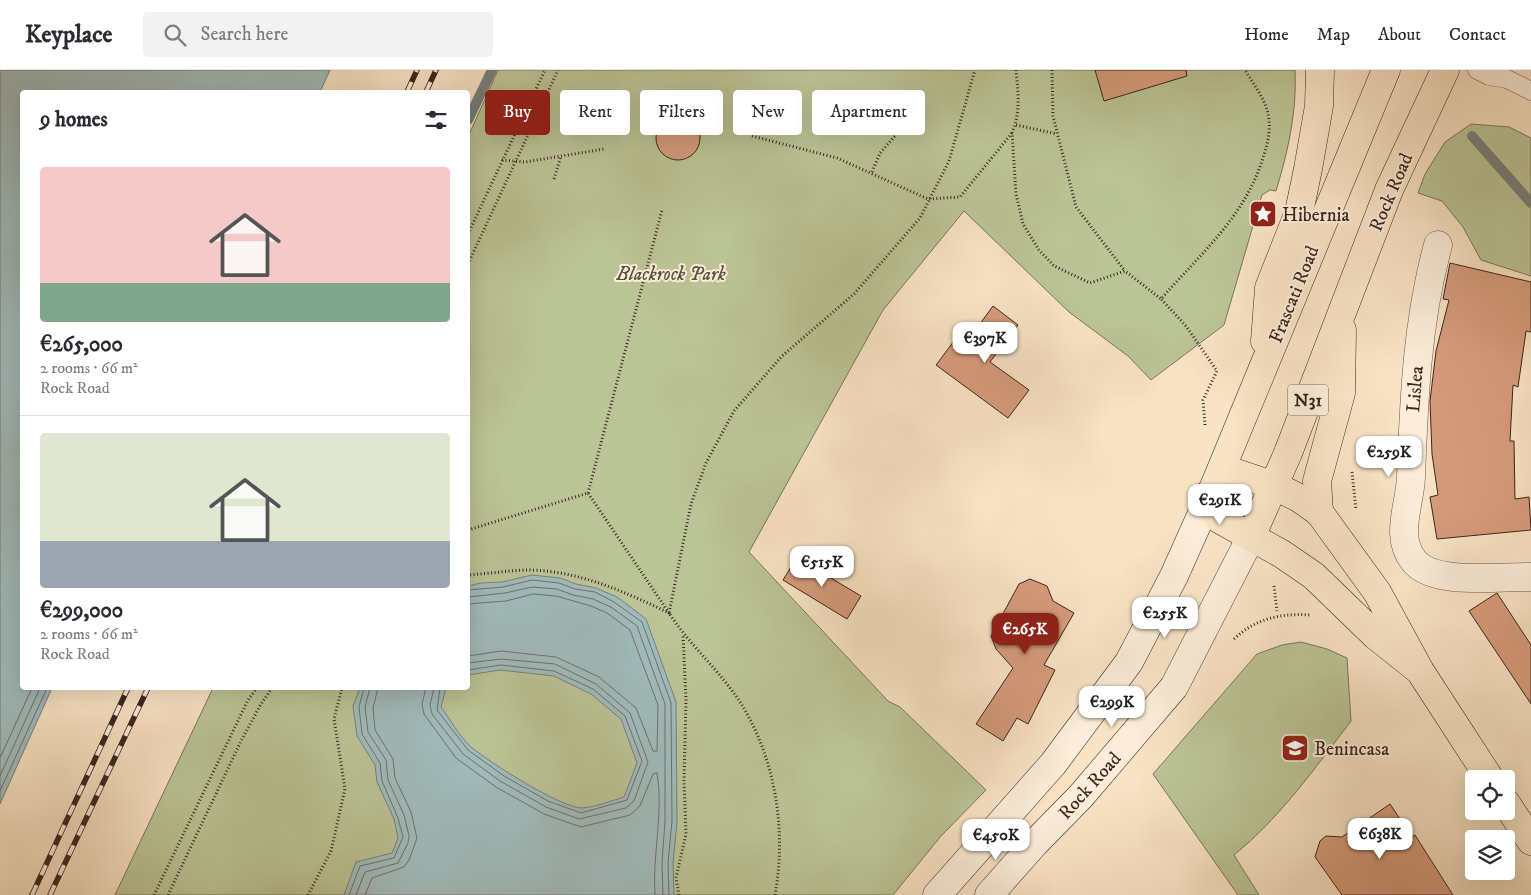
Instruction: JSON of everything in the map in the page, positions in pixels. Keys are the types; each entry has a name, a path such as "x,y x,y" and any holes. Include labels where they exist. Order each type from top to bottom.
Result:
{"highway":[{"path":"1263,365 1269,288 1299,212 1319,106 1320,70"},
{"name":"Frascati Road","path":"1212,491 1386,70"},
{"name":"Rock Road","path":"1342,314 1415,133 1445,70"},
{"path":"1320,512 1317,481 1342,393 1342,314"},
{"name":"N31","path":"1251,537 1275,486 1342,314"},
{"path":"1420,670 1376,636 1314,576 1282,554 1219,519 1211,504 1212,491 1219,479 1236,473 1275,486 1299,498 1320,512 1377,592 1420,670 1484,770"},
{"path":"1515,817 1531,841"}],"main road":[{"name":"Lislea","path":"1438,245 1428,280 1414,381 1410,498 1403,520 1405,544 1414,562 1439,576 1531,577"},
{"path":"937,895 1053,764 1129,662 1174,576 1212,491"},
{"name":"Rock Road","path":"989,895 1035,843 1081,796 1174,687 1251,537"}],"lane":[{"path":"1477,70 1489,76 1507,79 1531,91"}],"path":[{"path":"470,230 545,70"},
{"path":"470,260 558,70"},
{"path":"669,613 691,504 706,463 734,411 782,356 854,294 920,218 949,161 975,70"},
{"path":"752,136 837,158 872,172 928,199 960,197 1016,125 1016,70"},
{"path":"1052,70 1051,91 1057,134 1076,207 1125,271 1161,299 1186,326 1217,371 1203,400 1205,427"},
{"path":"1161,299 1236,216 1257,178 1268,140 1269,120 1267,109 1244,70"},
{"path":"1016,125 1057,134"},
{"path":"1012,132 1017,202 1023,224 1039,250 1054,266 1090,283 1125,271"},
{"path":"872,172 880,153 896,135"},
{"path":"502,160 516,162 604,149"},
{"path":"554,179 562,156"},
{"path":"662,210 588,493 683,634 704,655 737,697 763,748 774,782 778,821 780,868 776,895"},
{"path":"470,529 588,493"},
{"path":"470,575 528,570 550,571 610,585 669,613"},
{"path":"1274,584 1277,611"},
{"path":"1230,643 1254,624 1265,618 1276,616 1316,617"},
{"path":"679,895 676,878 686,834 684,780 686,700 683,634"},
{"path":"154,895 248,700 256,690"},
{"path":"168,895 241,741 271,690"},
{"path":"308,895 331,851 345,789 334,719 341,690"}],"green space":[{"name":"Blackrock Park","path":"498,70 1295,70 1293,116 1288,146 1276,191 1270,190 1262,195 1224,325 1151,380 1128,356 1069,312 964,211 883,310 749,552 888,701 900,707 986,790 941,836 893,895 115,895 212,690 470,690 470,133 485,99 485,135 550,135 550,90 489,90"},
{"path":"1471,124 1509,127 1531,138 1531,276 1481,260 1463,227 1442,201 1418,193 1425,174 1445,142"},
{"path":"1301,642 1327,649 1347,658 1351,721 1282,809 1251,841 1234,855 1259,895 1238,895 1153,774 1257,654 1282,645"}],"water":[{"path":"0,70 330,70 321,90 20,90 20,690 51,690 0,804"},
{"path":"532,575 560,578 596,588 617,597 646,619 676,702 677,822 673,863 674,895 344,895 356,862 392,853 398,838 394,819 377,782 375,765 357,736 353,706 359,690 445,690 441,707 459,733 471,747 508,773 542,793 572,806 582,808 624,797 637,763 621,719 591,694 554,676 500,670 470,675 470,586 502,582"}],"building":[{"path":"1095,70 1186,70 1187,76 1104,101"},
{"path":"656,135 700,135 700,142 694,154 682,160 674,160 662,154 656,142"},
{"path":"1450,263 1531,282 1531,332 1526,331 1518,387 1513,385 1510,441 1514,441 1515,499 1529,497 1531,530 1437,539 1430,497 1438,495 1432,454 1430,401 1436,351 1449,300 1443,299"},
{"path":"993,306 1018,325 990,362 1029,390 1008,418 936,365 957,337 966,343"},
{"path":"799,559 861,596 847,619 783,580 791,567"},
{"path":"1030,579 1047,586 1053,601 1074,613 1044,665 1055,670 1028,724 1017,718 1003,741 976,724 1013,668 996,649 991,636 1019,584"},
{"path":"1497,593 1531,645 1531,704 1469,611"},
{"path":"1390,804 1412,837 1415,835 1453,895 1342,895 1315,857 1320,841 1326,836 1342,837"}],"waterway":[{"path":"470,116 492,70"},
{"path":"1472,136 1531,203"}],"railway":[{"path":"408,90 417,70"},
{"path":"427,90 436,70"},
{"path":"32,895 127,690"},
{"path":"50,895 147,690"}],"place":[{"name":"Hibernia","path":"1263,214"},
{"name":"Benincasa","path":"1295,748"}]}
